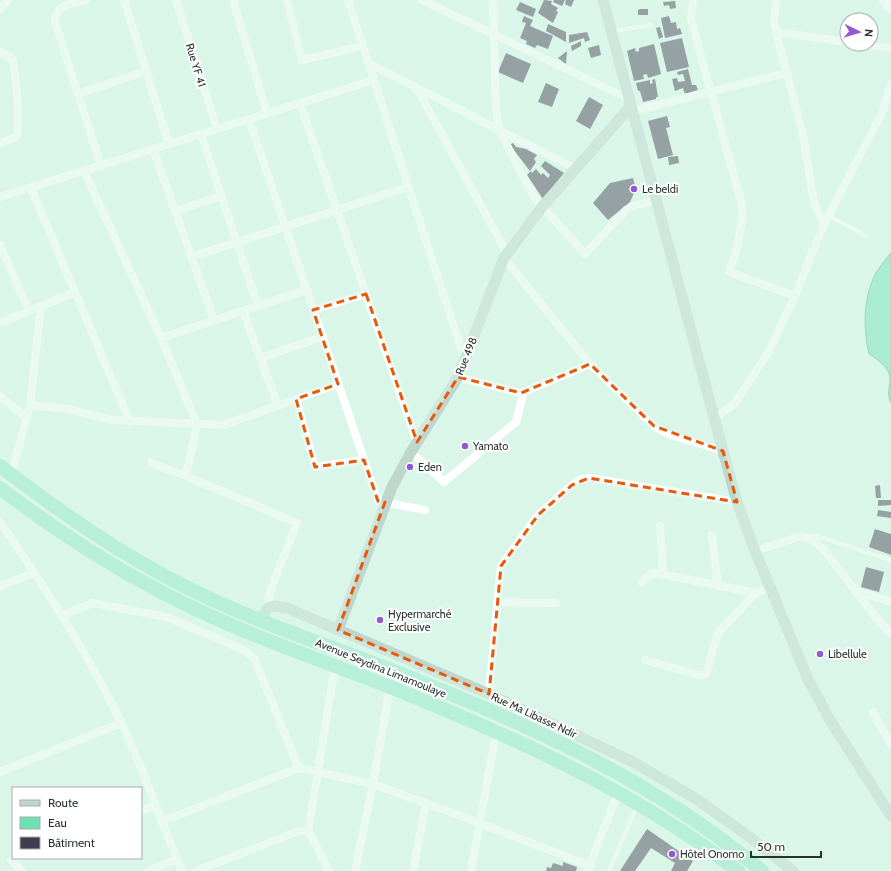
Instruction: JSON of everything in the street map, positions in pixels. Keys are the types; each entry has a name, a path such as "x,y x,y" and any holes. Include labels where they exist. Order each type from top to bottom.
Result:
{"highway":[{"name":"Avenue Seydina Limamoulaye","path":"6,470 77,523 146,566 185,587 230,608 264,614 473,704 558,743 638,784 680,810 718,836 762,871"},
{"name":"Avenue Seydina Limamoulaye","path":"0,488 106,561 176,600 240,629 390,687 496,733 618,792 714,852 738,871"}],"street":[{"path":"0,9 8,0"},
{"path":"86,0 60,8 55,16 101,166"},
{"path":"124,0 169,144"},
{"name":"Rue YF 41","path":"176,0 217,129"},
{"path":"233,0 267,113"},
{"path":"286,0 302,60 362,46"},
{"path":"348,0 465,361"},
{"path":"422,0 494,34 631,106 712,92 786,73"},
{"path":"493,0 496,108 499,130 534,197 542,207 586,254 626,210 635,205 655,200"},
{"path":"602,0 737,502 769,588 816,693 830,720 891,816"},
{"path":"693,0 692,19 742,205 743,217 739,244 729,272 795,296"},
{"path":"776,0 774,20 776,32 803,135 814,203 824,224"},
{"path":"883,0 891,10"},
{"path":"776,32 839,41"},
{"path":"879,46 891,48"},
{"path":"0,52 13,60 18,88 17,136 0,144"},
{"path":"368,63 576,169"},
{"path":"78,94 146,71"},
{"path":"0,197 374,80"},
{"path":"714,419 735,403 768,353 795,296 828,215 881,115 891,85"},
{"path":"416,87 506,256 590,364 654,426 668,434 723,451"},
{"path":"300,103 417,442"},
{"name":"Rue 498","path":"338,630 385,502 411,452 458,377 506,256 542,207 631,106"},
{"path":"249,119 378,501 425,510"},
{"path":"201,134 258,306"},
{"path":"153,149 214,320"},
{"path":"84,171 162,338 197,424 186,476"},
{"path":"191,257 408,187"},
{"path":"31,188 130,422"},
{"path":"175,211 221,196"},
{"path":"0,245 3,262 29,311"},
{"path":"162,338 306,290"},
{"path":"0,323 75,292"},
{"path":"313,310 366,294"},
{"path":"6,470 27,418 30,405 41,306"},
{"path":"243,311 278,406"},
{"path":"260,358 322,337"},
{"path":"458,377 521,392 590,364"},
{"path":"30,405 68,409 98,418 130,422 224,426 338,384"},
{"path":"411,452 444,482 516,422 524,391"},
{"path":"0,396 27,418"},
{"path":"296,399 315,467 364,460"},
{"path":"151,464 186,476 297,523 270,591 264,614"},
{"path":"489,694 500,570 504,562 538,515 580,480 589,478 737,502"},
{"path":"0,522 92,665 121,723 163,821 182,871"},
{"path":"660,526 663,574"},
{"path":"712,535 718,586"},
{"path":"755,551 802,536 814,541 825,551 878,620 891,634"},
{"path":"0,586 34,573"},
{"path":"642,582 651,574 663,574 756,593"},
{"path":"645,660 699,675 706,674 718,634 756,593 769,588"},
{"path":"856,591 891,602"},
{"path":"497,602 556,603"},
{"path":"61,616 92,603 167,617 244,650 254,658 299,768"},
{"name":"Rue Ma Libasse Ndir","path":"264,614 275,606 287,608 489,694 608,750 655,774 698,800 751,838 793,871"},
{"path":"329,871 308,832 335,667"},
{"path":"355,871 373,784 390,687"},
{"path":"873,712 891,745"},
{"path":"0,772 121,723"},
{"path":"471,871 496,733"},
{"path":"163,821 299,768 373,784 480,823 589,868 618,792"},
{"path":"413,871 426,803"},
{"path":"142,811 156,805"},
{"path":"196,871 299,831 308,832"},
{"path":"148,871 177,859"}],"lane":[{"path":"611,31 651,25"},
{"path":"828,215 867,236"},
{"path":"802,536 817,536 891,560"},
{"path":"609,871 638,804"}],"highlighted area":[{"path":"366,294 417,442 458,377 521,393 590,364 654,426 723,451 737,502 589,478 572,485 538,515 501,566 489,694 338,630 385,502 378,501 364,460 315,467 296,399 338,384 313,310"}],"water":[{"path":"891,253 891,403 889,394 890,376 886,368 869,354 865,313 866,302 872,282 878,270"}],"building":[{"path":"544,0 552,1 551,4 558,8 556,11 558,12 553,23 538,13"},
{"path":"554,0 565,0 562,6 553,2"},
{"path":"566,0 574,0 571,7 565,4"},
{"path":"675,1 676,8 670,9 669,5 664,6 663,2"},
{"path":"520,2 536,9 533,17 516,10"},
{"path":"648,9 648,15 638,15 638,10"},
{"path":"524,16 533,20 530,26 553,36 548,49 537,45 535,48 526,44 527,41 520,38 526,23 522,22"},
{"path":"669,16 671,23 676,22 677,29 680,28 682,34 665,38 661,18"},
{"path":"548,24 566,32 566,42 546,31"},
{"path":"660,27 663,37 659,39 656,28"},
{"path":"587,32 590,40 585,42 584,38 569,43 569,35"},
{"path":"682,38 689,67 667,72 660,43"},
{"path":"581,41 581,46 572,51 571,46"},
{"path":"654,44 661,74 648,78 647,74 643,75 644,79 634,81 627,51 635,48 636,52 639,51 639,48"},
{"path":"599,45 601,55 591,58 588,48"},
{"path":"567,51 566,64 558,58"},
{"path":"506,53 531,64 523,83 498,72"},
{"path":"688,69 692,85 696,85 698,90 685,94 683,88 675,91 672,79 677,78 678,82 685,81 683,74 678,75 677,72"},
{"path":"655,79 658,97 656,97 656,99 643,102 636,83 650,80 650,84 653,83 652,80"},
{"path":"546,83 559,89 552,107 538,102"},
{"path":"589,97 603,105 590,129 576,121"},
{"path":"667,116 670,127 666,128 673,155 658,159 648,121"},
{"path":"513,143 516,147 526,149 537,155 534,159 536,162 530,171 510,145"},
{"path":"678,156 679,163 669,165 668,157"},
{"path":"545,161 564,173 543,199 527,175 536,169 541,175 543,173 548,178 550,175 541,166"},
{"path":"633,178 636,189 630,202 608,220 593,203 610,183"},
{"path":"880,485 881,498 876,498 875,486"},
{"path":"878,500 891,500 891,505 878,506"},
{"path":"878,510 891,512 891,518 877,516"},
{"path":"875,529 891,534 891,555 869,547"},
{"path":"866,567 884,572 879,592 861,587"},
{"name":"Hôtel Onomo","path":"647,829 693,861 687,871 671,871 675,863 651,848 635,871 620,871"},
{"path":"563,862 577,867 576,871 546,871 547,867 551,868 553,863 563,866"}],"place":[{"name":"Le beldi","path":"634,189"},
{"name":"Yamato","path":"465,446"},
{"name":"Eden","path":"410,467"},
{"name":"Hypermarché Exclusive","path":"380,620"},
{"name":"Libellule","path":"820,654"},
{"name":"Hôtel Onomo","path":"672,854"}]}
